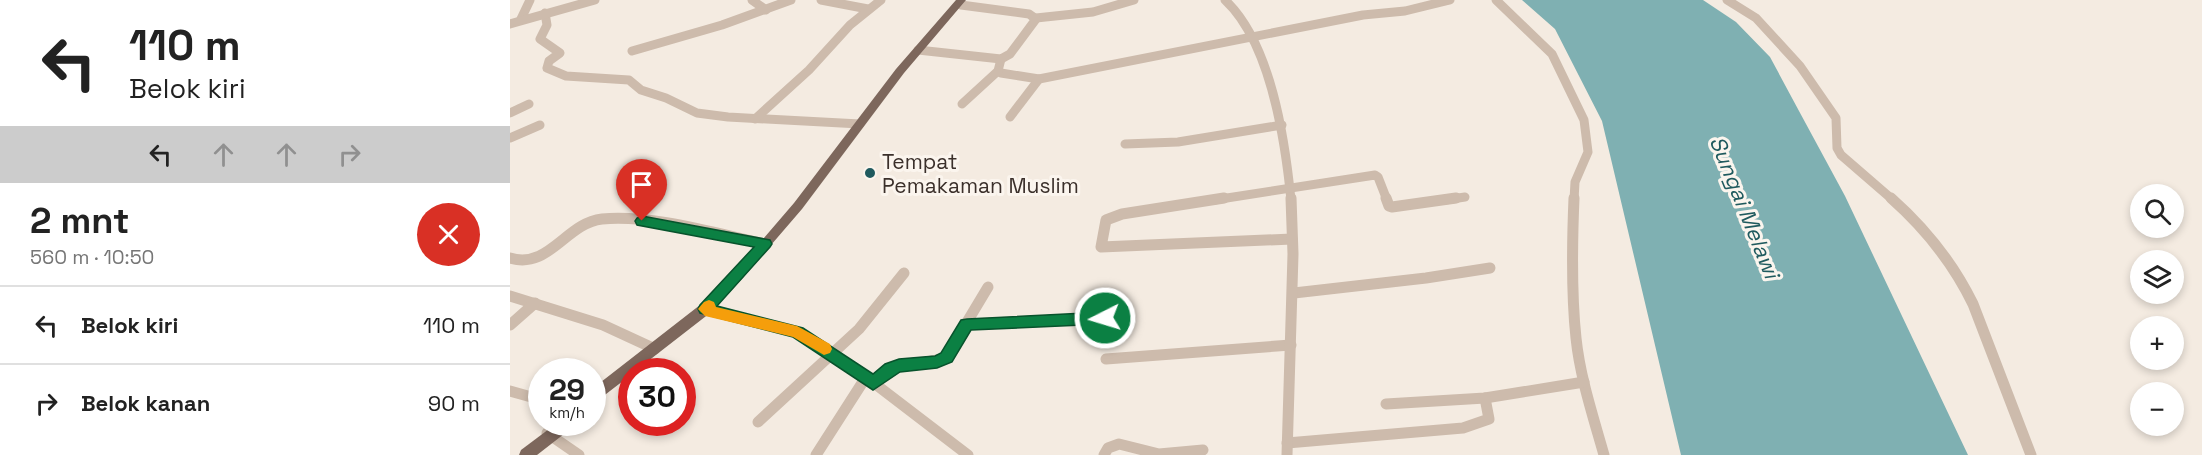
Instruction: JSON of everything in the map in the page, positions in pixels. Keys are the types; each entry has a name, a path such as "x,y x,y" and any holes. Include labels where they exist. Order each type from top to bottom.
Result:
{"main road":[{"path":"606,387 708,310 798,206 860,124 963,2"},
{"path":"651,358 708,310 804,207 920,51"},
{"path":"606,393 618,384"},
{"path":"518,455 544,436"},
{"path":"526,455 546,436"}],"street":[{"path":"521,19 530,0"},
{"path":"510,24 594,0"},
{"path":"752,0 766,10"},
{"path":"632,51 766,10 791,0"},
{"path":"821,0 868,9"},
{"path":"755,119 809,70 868,9 881,0"},
{"path":"963,2 1029,14 1036,18 1093,12 1134,0"},
{"path":"1225,0 1241,18 1252,38 1276,100 1291,189 1294,293 1287,449 1463,428 1489,419 1485,398"},
{"path":"999,71 1009,76 1039,79 1382,11 1405,11 1450,0"},
{"path":"1496,0 1552,54 1584,120 1588,152 1575,182 1571,262 1576,339 1584,382 1604,455"},
{"path":"1727,0 1756,18 1800,66 1836,118 1837,148 1841,155 1889,195 1949,257 1963,280 1973,304 2031,455"},
{"path":"546,13 547,25 540,39 560,53 549,61 547,68 566,76 629,80 641,90 666,98 697,113 755,119 860,124"},
{"path":"920,51 1001,59 1010,54 1036,18"},
{"path":"962,104 999,71 1001,59"},
{"path":"1010,117 1039,79"},
{"path":"510,113 529,104"},
{"path":"510,138 540,125"},
{"path":"1125,144 1178,142 1282,125"},
{"path":"1292,239 1101,247 1106,220 1110,218 1133,212 1375,175 1378,177 1389,206 1392,207 1465,197"},
{"path":"510,258 524,263 537,259 587,222 609,218 684,228 765,244"},
{"path":"1294,293 1426,278 1490,268"},
{"path":"758,422 859,328 904,273"},
{"path":"816,455 870,380 899,365 937,362 946,357 988,288"},
{"path":"510,296 603,325 655,350"},
{"path":"510,325 535,303"},
{"path":"708,310 797,332 870,380 968,455"},
{"path":"967,324 1105,318"},
{"path":"1106,359 1291,345"},
{"path":"1386,404 1485,398 1584,382"},
{"path":"510,391 528,396"},
{"path":"558,436 579,455"},
{"path":"1104,455 1108,448 1119,444 1159,454 1203,450"}],"water":[{"name":"Sungai Melawi","path":"1522,0 1703,0 1736,22 1770,57 1845,196 1968,455 1681,455 1602,121 1555,29"}],"slow traffic":[{"path":"709,306 705,309 710,312 797,332 824,349"}],"place":[{"name":"Tempat Pemakaman Muslim","path":"870,173"}],"route":[{"path":"642,221 765,244 737,277 705,309 797,332 873,383 890,369 899,365 942,360 967,324 1105,318"}]}
